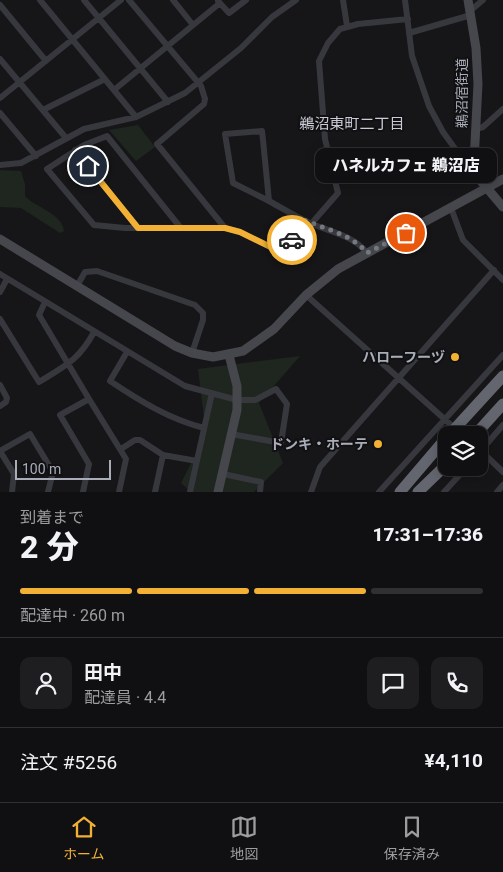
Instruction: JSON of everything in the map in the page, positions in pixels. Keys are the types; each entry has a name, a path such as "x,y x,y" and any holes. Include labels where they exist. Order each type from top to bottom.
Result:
{"highway":[{"path":"448,426 503,376"},
{"path":"483,426 503,404"},
{"path":"400,492 438,447"},
{"path":"418,492 438,473"}],"street":[{"path":"40,0 74,39 136,117"},
{"path":"84,0 168,102"},
{"path":"0,98 120,0"},
{"path":"129,0 199,83 205,99 204,104 157,144 225,228"},
{"path":"173,0 193,25"},
{"path":"114,90 142,69 219,2 229,13 246,0"},
{"path":"0,165 21,163 94,125 136,117 168,102 199,83 241,48 272,17 296,0"},
{"path":"342,0 347,26"},
{"path":"405,0 412,56 429,106 443,132 464,161 476,169"},
{"name":"鵜沼宿街道","path":"468,0 478,84 474,153 476,169 486,187 503,207"},
{"path":"409,33 470,13 483,0"},
{"path":"0,5 46,61"},
{"path":"311,224 338,193 325,139 319,61 328,43 340,29 347,26 408,19"},
{"path":"0,59 66,138"},
{"path":"43,110 105,79"},
{"path":"476,129 483,127 503,109"},
{"path":"0,113 36,156"},
{"path":"269,201 262,131 225,134 233,183 311,224 349,238 361,246 367,253"},
{"path":"180,227 107,136 75,150 47,169 94,225 138,228 225,228 240,232 285,254 302,219"},
{"path":"75,150 138,228"},
{"path":"0,239 175,346 192,353 213,357 243,351 257,342 306,294 338,268 503,178"},
{"path":"451,208 463,240 503,280"},
{"path":"311,492 320,467 494,270"},
{"path":"77,286 85,272 97,271 195,305 203,313 203,320 192,353"},
{"path":"0,274 185,386 237,400 255,400 276,389 287,404 281,444 231,434"},
{"path":"0,292 8,279"},
{"path":"306,294 399,378 448,426 503,355"},
{"path":"45,302 39,315 70,363 89,399 126,459 119,492"},
{"path":"0,319 39,382 70,363 84,351 94,332"},
{"path":"127,352 110,381 151,408 183,422 204,428"},
{"path":"218,492 237,400 237,386 229,355"},
{"path":"0,386 7,398 6,402 0,406"},
{"path":"190,492 212,393"},
{"path":"83,492 89,464 60,415 89,399"},
{"path":"488,441 503,424"},
{"path":"12,492 14,474 0,451 30,434 53,472 48,492"},
{"path":"379,492 438,436"},
{"path":"121,449 135,440 140,440 163,455 197,461"},
{"path":"155,492 163,455"},
{"path":"488,459 503,472"},
{"path":"222,474 261,482 260,492"},
{"path":"444,492 459,476"},
{"path":"497,492 503,485"}],"shaded area":[{"path":"138,125 155,147 136,161 109,130"},
{"path":"0,170 21,171 25,184 25,196 54,215 59,220 64,231 60,233 21,208 0,207"},
{"path":"300,356 259,403 283,463 254,492 191,492 181,483 206,434 198,369"}],"way so far":[{"path":"292,240 302,219 327,231 349,238 361,246 367,253 406,233"}],"place":[{"name":"ハネルカフェ 鵜沼店","path":"406,233"},
{"name":"ハローフーヅ","path":"455,357"},
{"name":"ドンキ・ホーテ","path":"378,444"}],"district":[{"name":"鵜沼東町二丁目","path":"352,124"}],"route":[{"path":"88,166 138,228 204,226 225,228 240,232 285,254 292,240"}]}
